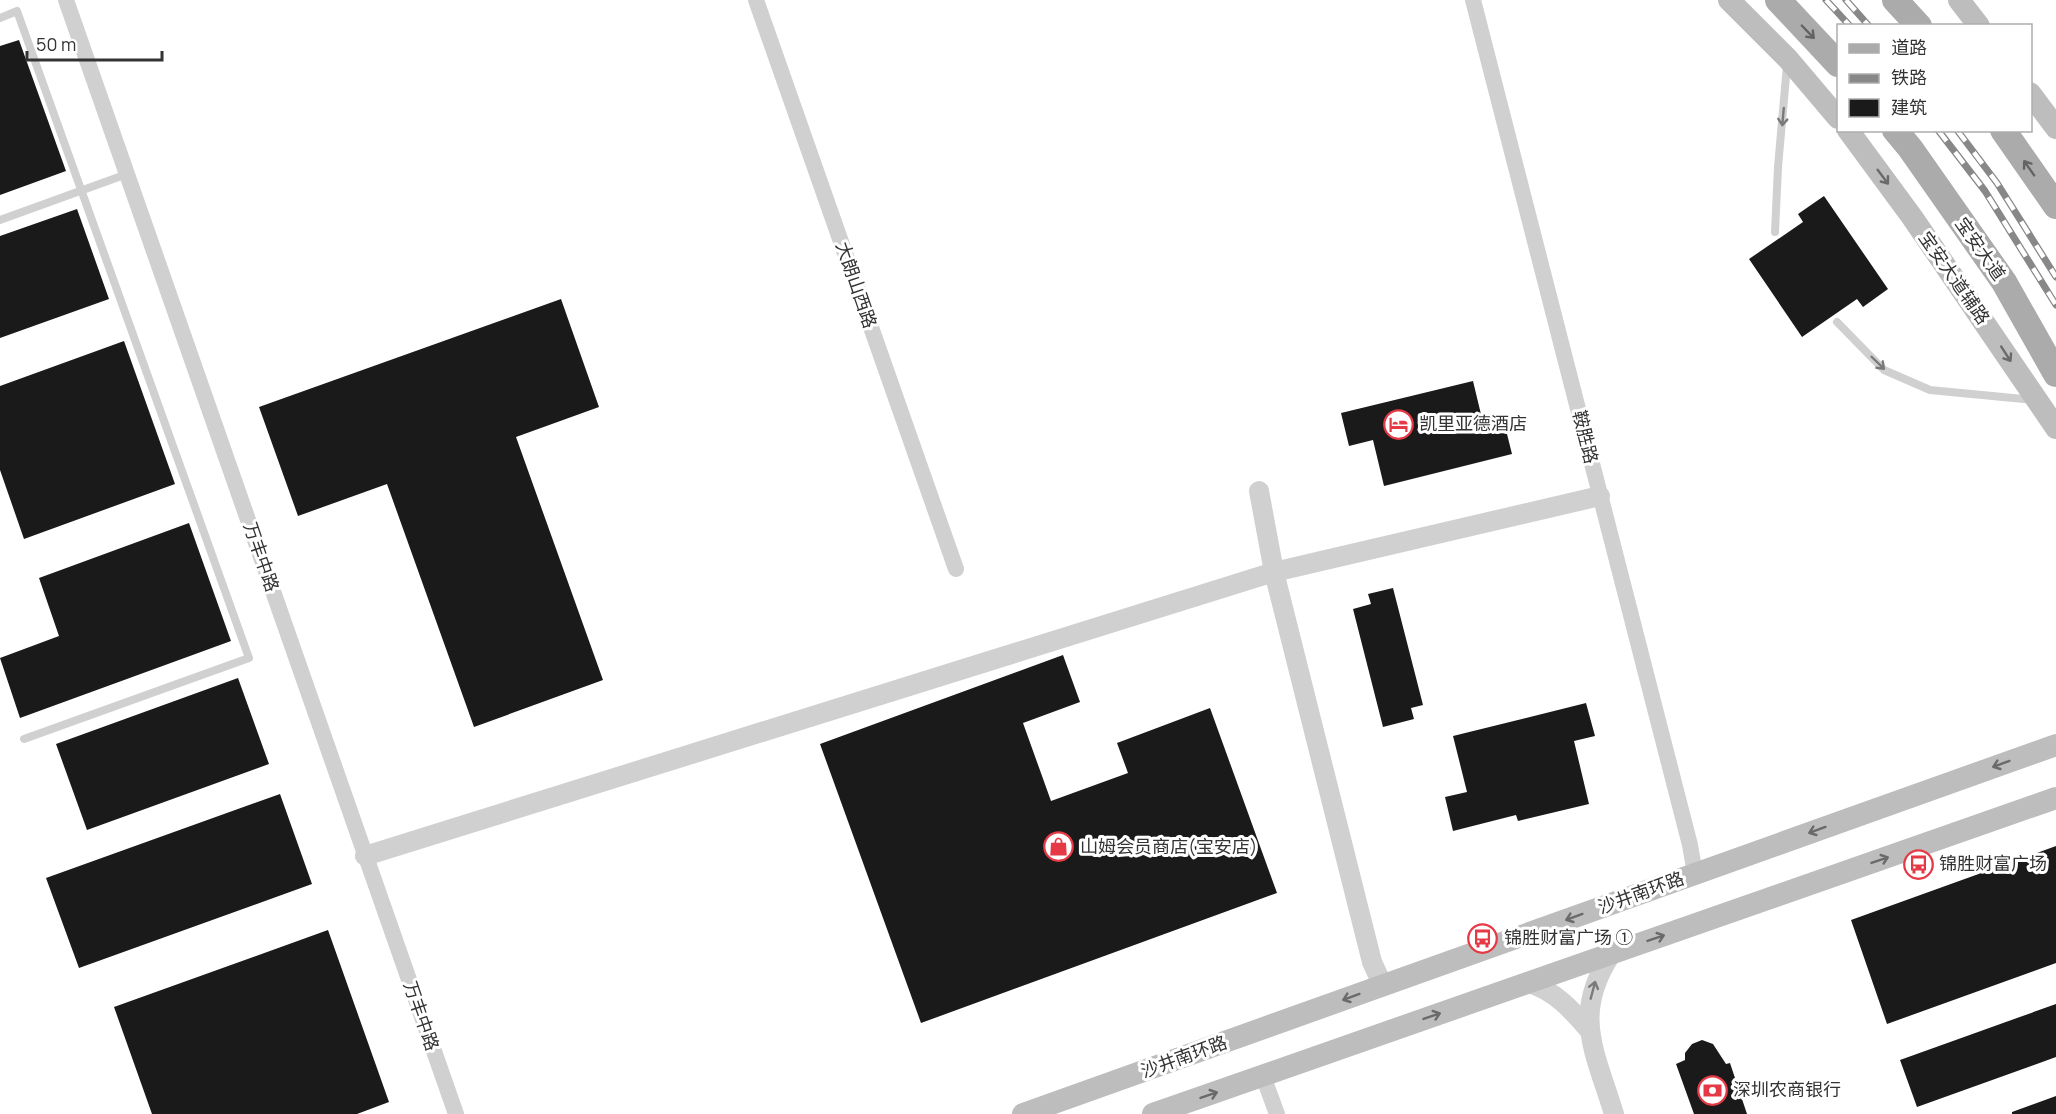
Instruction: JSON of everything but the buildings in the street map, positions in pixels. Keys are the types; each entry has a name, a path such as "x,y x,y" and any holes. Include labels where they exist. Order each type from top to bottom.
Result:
{"main road":[{"path":"1729,0 1788,58 1837,116"},
{"path":"1778,0 1837,62"},
{"path":"1895,0 1916,24"},
{"path":"1959,0 1977,24"},
{"path":"2032,94 2056,128"},
{"name":"宝安大道辅路","path":"1849,132 1912,217 2056,428"},
{"name":"宝安大道","path":"1897,132 2004,282 2056,374"},
{"path":"2004,132 2056,206"},
{"name":"沙井南环路","path":"1023,1114 2056,745"},
{"path":"1153,1114 2056,798"}],"street":[{"name":"万丰中路","path":"66,0 456,1114"},
{"name":"大朗山西路","path":"756,0 956,569"},
{"name":"鞍胜路","path":"1473,0 1690,845 1695,874"},
{"path":"1259,491 1274,572 1369,950 1383,986"},
{"path":"365,856 1274,572 1600,496"},
{"path":"1612,954 1596,980 1588,1013 1589,1030 1614,1114"},
{"path":"1529,983 1554,994 1589,1030"},
{"path":"1263,1076 1277,1114"}],"lane":[{"path":"0,18 17,11 249,657 24,739"},
{"path":"1775,232 1777,178 1788,58"},
{"path":"0,220 127,174"},
{"path":"1837,322 1884,370 1930,390 2036,400"}],"railway":[{"path":"1826,0 1848,24"},
{"path":"1846,0 1867,24"},
{"path":"1940,132 1985,191 2056,305"},
{"path":"1959,132 1997,183 2056,277"}],"place":[{"name":"凯里亚德酒店","path":"1398,424"},
{"name":"山姆会员商店(宝安店)","path":"1059,847"},
{"name":"锦胜财富广场","path":"1918,864"},
{"name":"锦胜财富广场 ①","path":"1483,938"},
{"name":"深圳农商银行","path":"1712,1090"}]}
